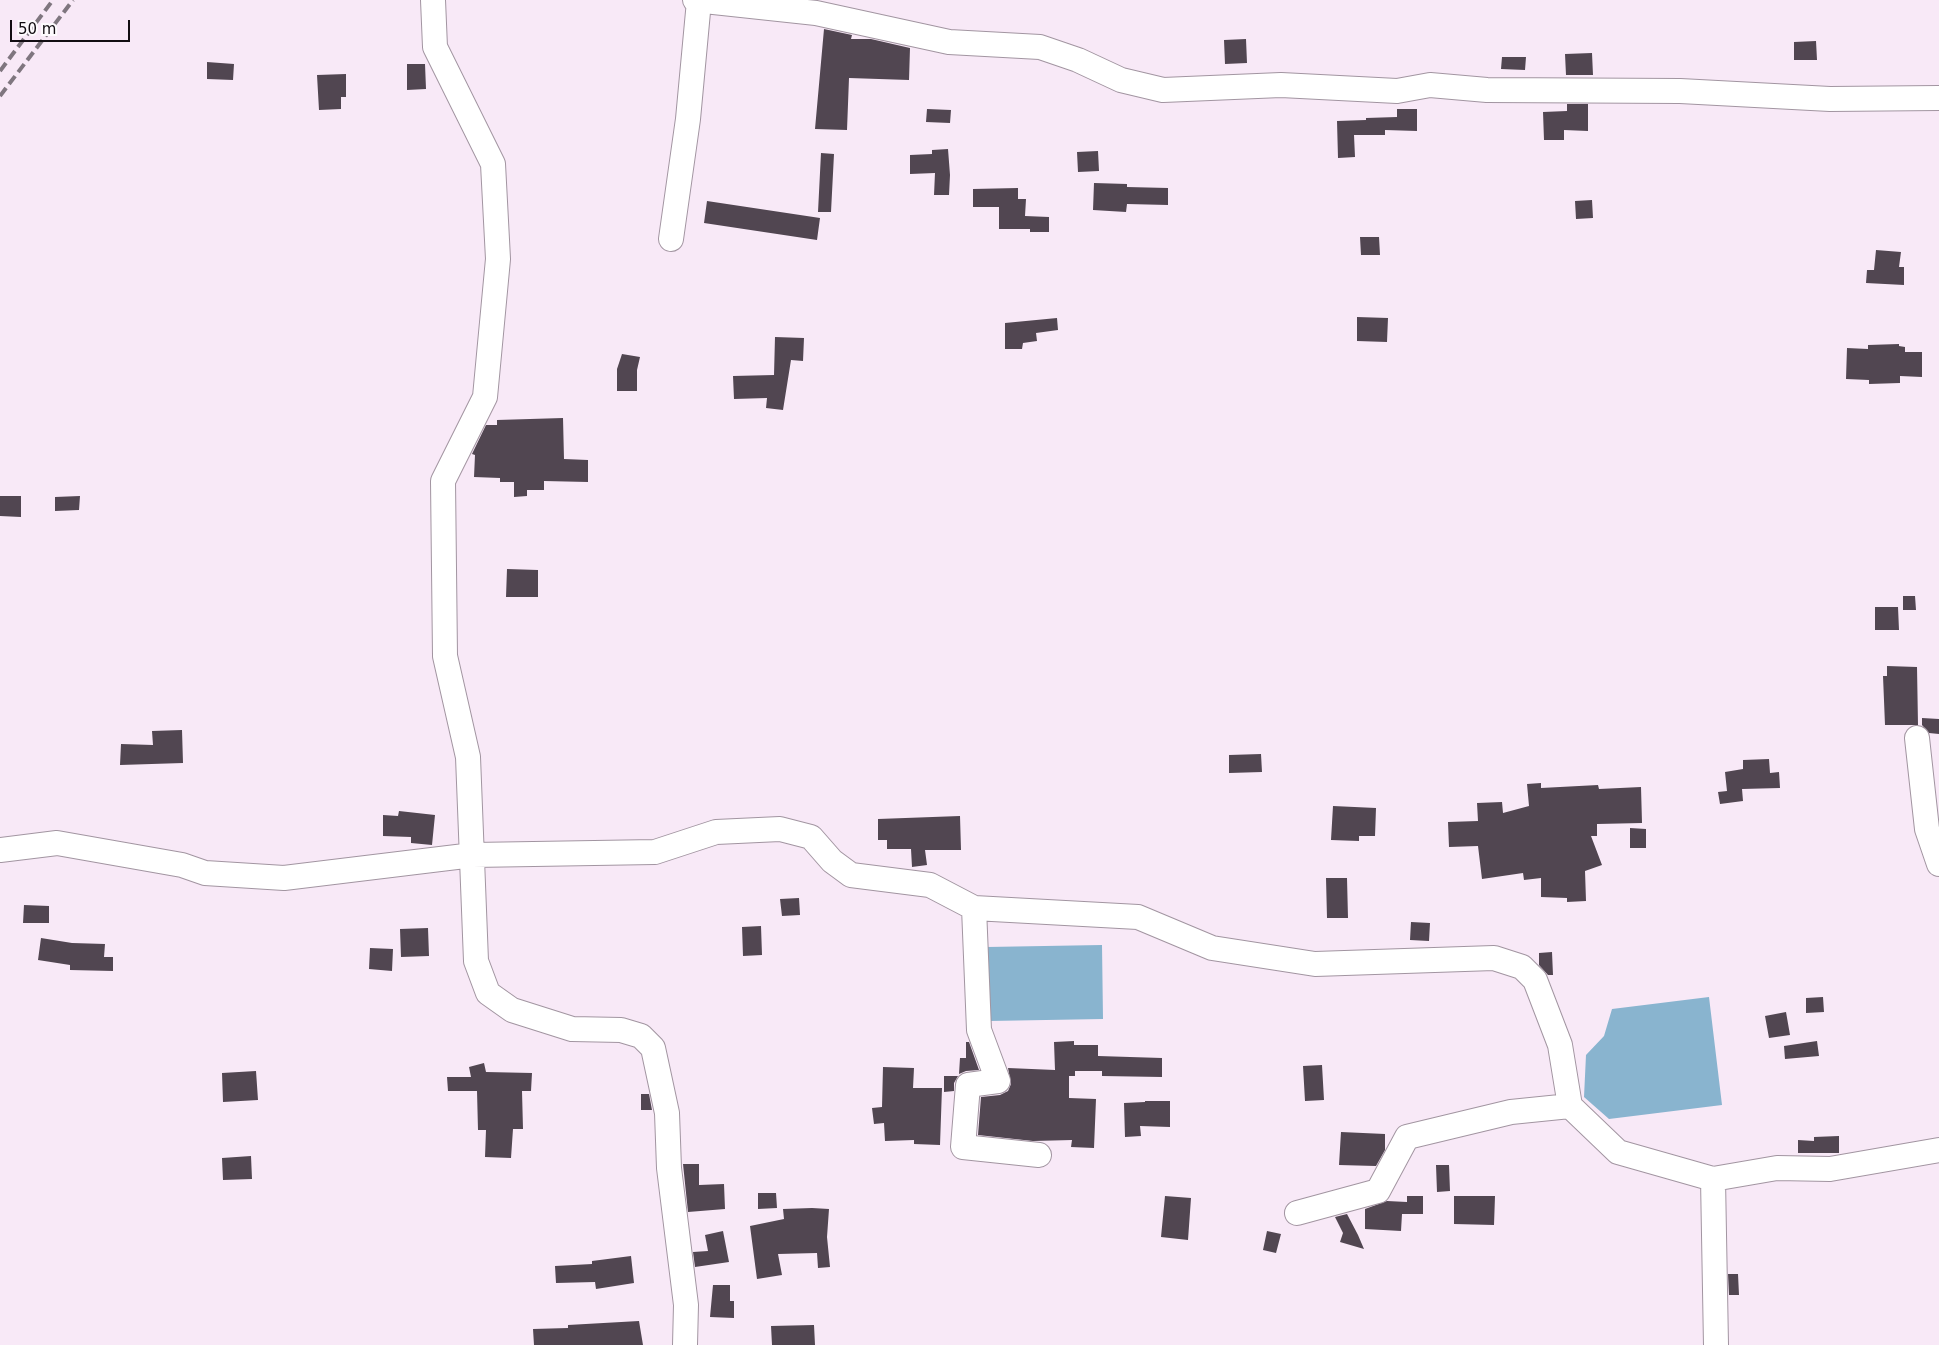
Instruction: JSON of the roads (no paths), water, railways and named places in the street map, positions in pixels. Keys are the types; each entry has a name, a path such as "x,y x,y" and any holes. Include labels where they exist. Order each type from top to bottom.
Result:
{"street":[{"path":"433,0 435,47 492,164 498,259 485,397 443,482 445,656 468,757 476,961 488,993 512,1010 572,1029 621,1030 641,1036 652,1048 667,1113 668,1168 686,1305 685,1345"},
{"path":"671,240 688,119 697,1 816,13 949,42 1040,47 1078,60 1121,80 1164,90 1281,85 1397,91 1430,85 1488,90 1680,91 1830,99 1939,98"},
{"path":"1916,738 1927,829 1939,864"},
{"path":"0,850 57,843 182,865 205,872 284,878 473,855 655,852 716,832 780,829 811,837 832,861 852,875 930,885 974,908 1138,917 1212,948 1315,964 1494,958 1522,967 1536,980 1560,1045 1570,1106 1618,1152 1713,1179 1777,1168 1830,1169 1939,1150"},
{"path":"974,908 979,1030 998,1081 968,1085 963,1147 1040,1155"},
{"path":"1296,1213 1378,1190 1407,1138 1511,1112 1570,1106"},
{"path":"1713,1179 1716,1345"}],"water":[{"path":"1102,945 1103,1019 989,1021 987,947"},
{"path":"1709,997 1722,1105 1609,1119 1584,1097 1586,1055 1604,1036 1612,1009"}],"railway":[{"path":"0,71 53,0"},
{"path":"0,96 73,0"}]}
